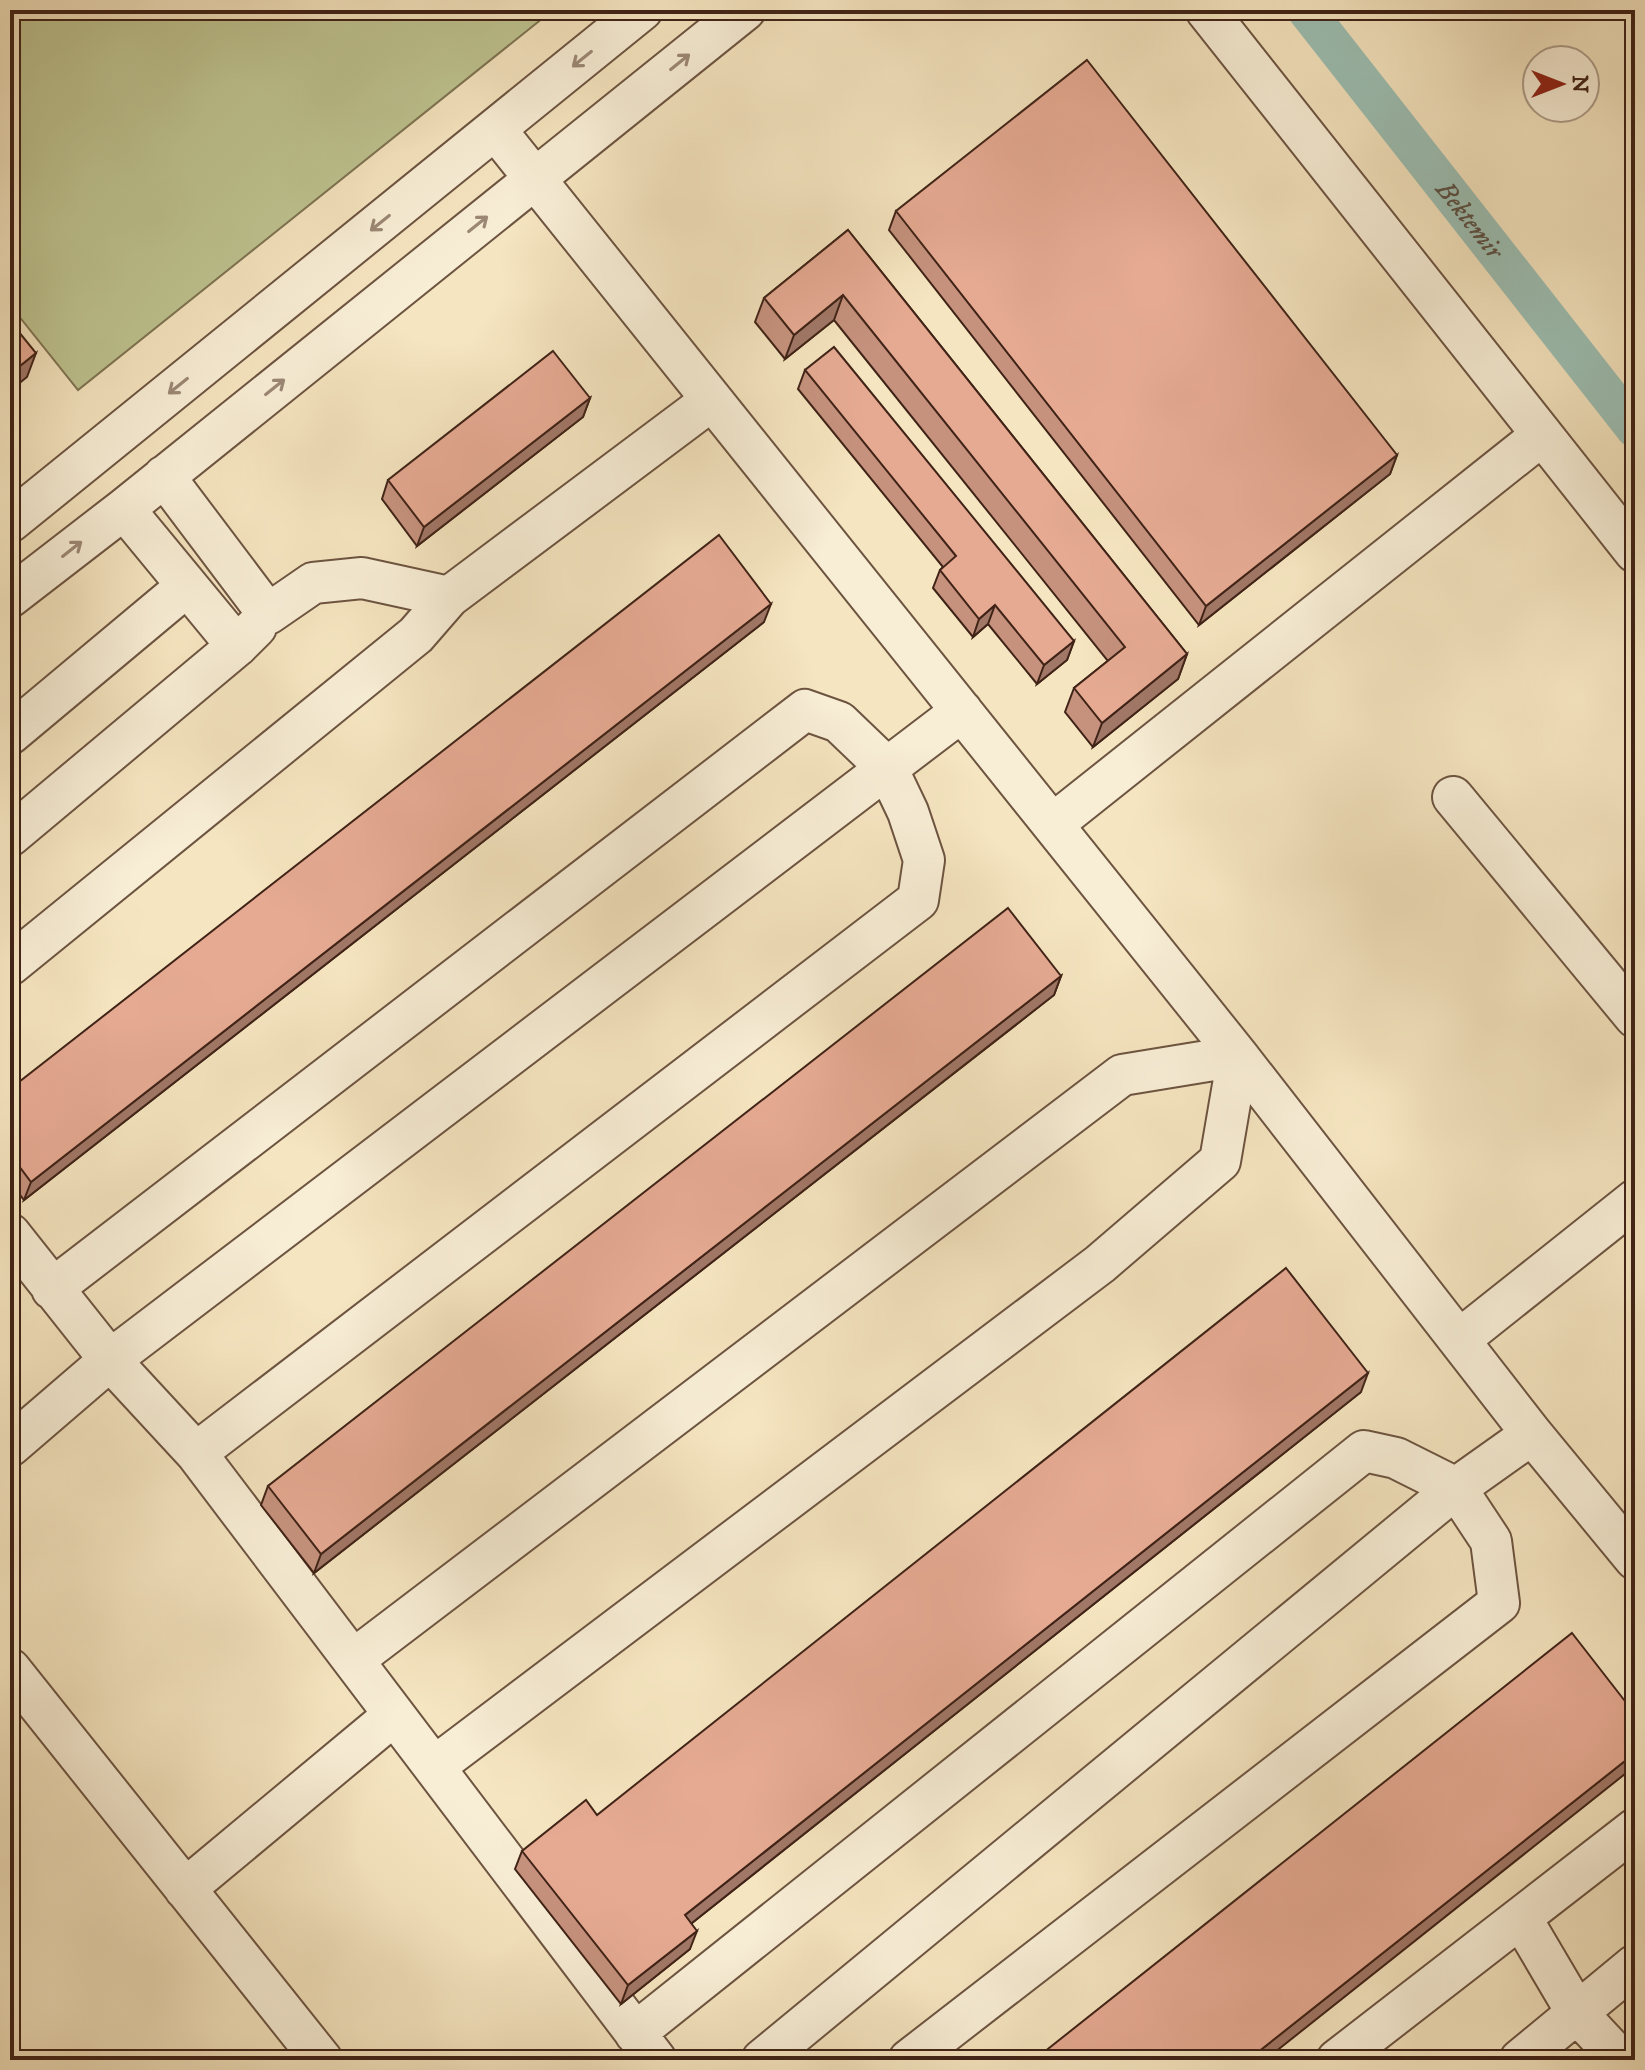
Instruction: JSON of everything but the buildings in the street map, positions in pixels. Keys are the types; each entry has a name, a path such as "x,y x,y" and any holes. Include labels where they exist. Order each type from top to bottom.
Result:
{"lane":[{"path":"10,522 642,10"},
{"path":"10,597 745,10"},
{"path":"1206,10 1635,552"},
{"path":"495,129 1238,1056 1532,1434 1635,1559"},
{"path":"10,965 416,635 449,597 712,400"},
{"path":"1053,824 1542,435"},
{"path":"164,476 268,614"},
{"path":"124,509 237,646"},
{"path":"10,836 237,646 268,614 313,583 362,578 449,597"},
{"path":"10,734 187,586"},
{"path":"52,1289 805,710 839,722 887,768 908,812 924,860 918,900 196,1453"},
{"path":"10,1446 110,1360 962,711"},
{"path":"1453,797 1635,1017"},
{"path":"353,1660 1122,1075 1238,1056"},
{"path":"434,1767 1100,1264 1220,1161 1238,1056"},
{"path":"1459,1340 1635,1200"},
{"path":"10,1234 110,1360 196,1453 645,2046 1364,1451 1396,1458 1456,1488 1491,1541 1499,1603 909,2060"},
{"path":"762,2060 1456,1488 1532,1434"},
{"path":"10,1669 322,2060"},
{"path":"185,1889 394,1715"},
{"path":"1342,2058 1635,1829"},
{"path":"1521,1918 1577,2013 1621,2060"},
{"path":"1520,2060 1635,1965"}],"green space":[{"path":"10,10 553,10 78,390 10,305"}],"waterway":[{"name":"Bektemir","path":"1306,10 1635,429"}]}
